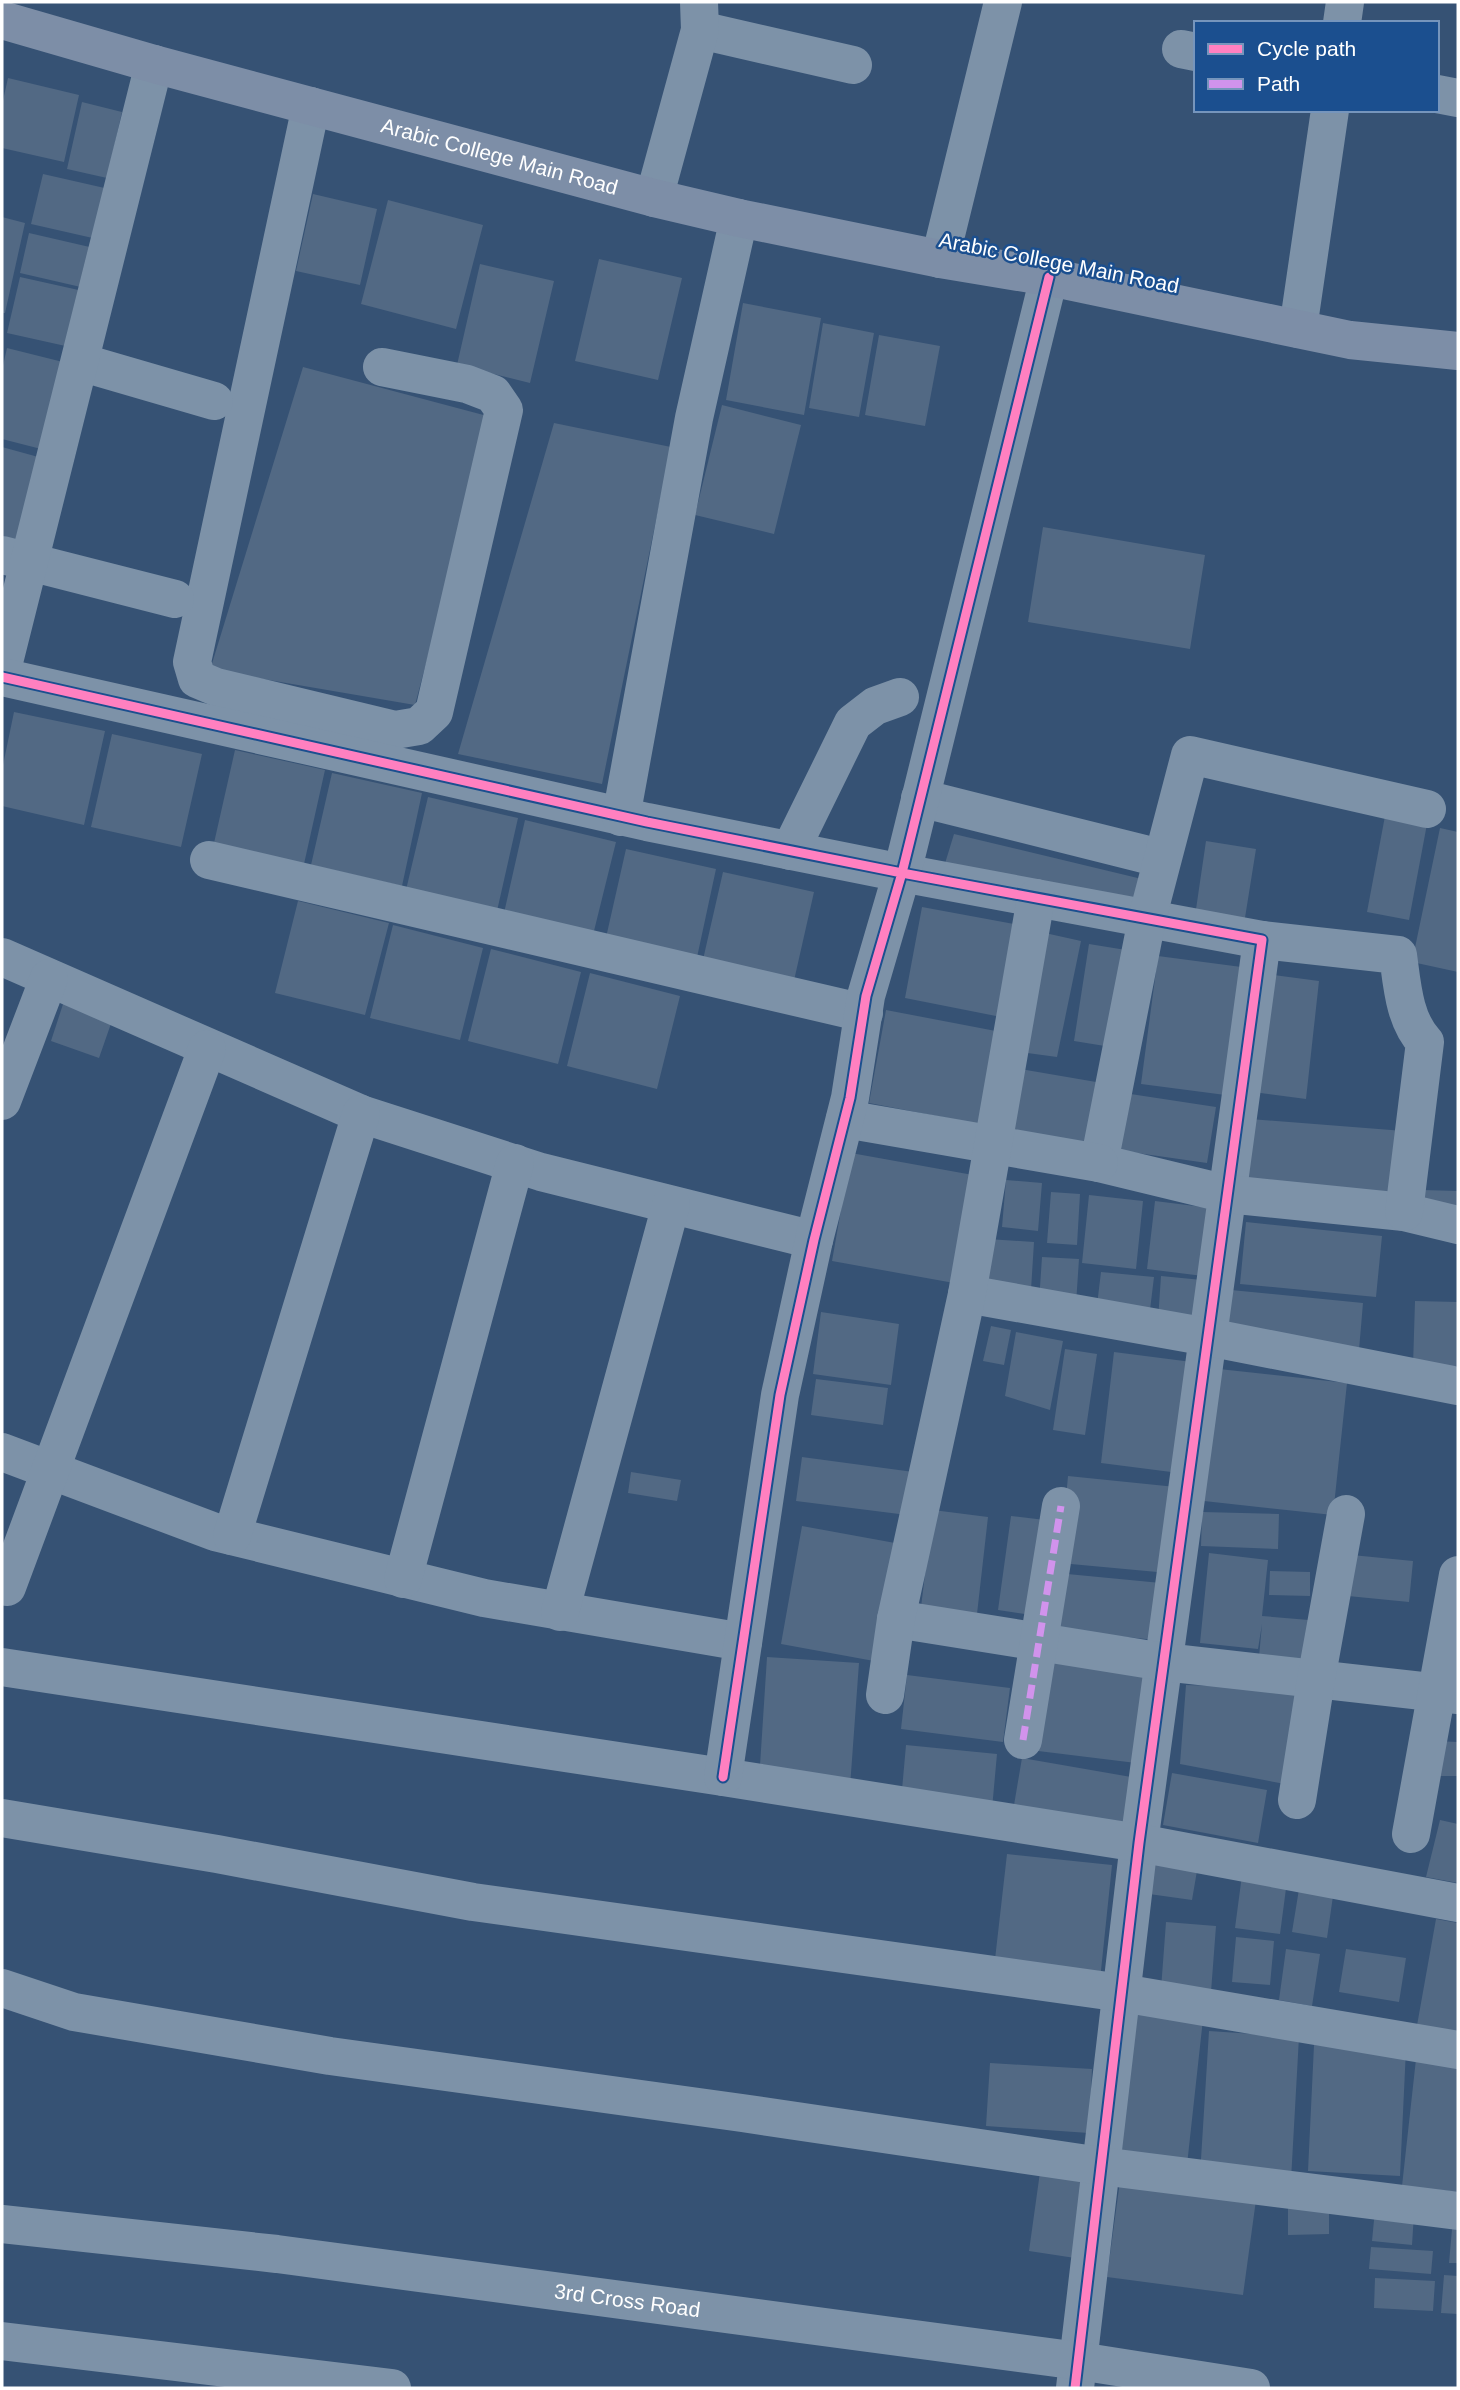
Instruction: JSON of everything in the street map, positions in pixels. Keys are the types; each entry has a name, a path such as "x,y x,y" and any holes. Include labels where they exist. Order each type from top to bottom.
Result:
{"main road":[{"name":"Arabic College Main Road","path":"2,20 154,64 654,198 739,218 1049,277 1350,340 1458,351"}],"street":[{"path":"940,258 1003,2"},
{"path":"1342,21 1345,2"},
{"path":"654,198 699,16 853,65"},
{"path":"2,670 16,558 80,362 154,64"},
{"path":"1439,94 1458,98"},
{"path":"311,106 192,662 197,679 216,687 396,730 419,726 434,712 504,410 493,394 467,384 382,367"},
{"path":"1298,329 1329,112"},
{"path":"621,817 694,418 739,218"},
{"path":"723,1777 780,1395 814,1240 845,1118 866,996 902,873 1049,277"},
{"path":"80,362 214,401"},
{"path":"16,558 175,599"},
{"path":"2,677 621,817 790,851 1262,940 1398,955 1402,987 1414,1030 1425,1042 1404,1212"},
{"path":"790,851 853,723 875,706 900,697"},
{"path":"1099,1163 1147,919 1190,755 1427,809"},
{"path":"920,798 1144,854"},
{"path":"209,860 864,1013"},
{"path":"884,1695 896,1619 967,1294 1036,898"},
{"path":"1077,2375 1139,1843 1262,940"},
{"path":"2,957 207,1049 362,1114 515,1163 814,1240"},
{"path":"2,1101 49,978"},
{"path":"7,1587 207,1049"},
{"path":"232,1536 362,1114"},
{"path":"845,1118 1099,1163 1227,1194 1404,1212 1458,1225"},
{"path":"403,1579 515,1163"},
{"path":"560,1612 671,1205"},
{"path":"967,1294 1458,1385"},
{"path":"2,1452 215,1532 484,1598 743,1642"},
{"path":"1023,1740 1061,1506"},
{"path":"1297,1800 1346,1514"},
{"path":"1411,1834 1447,1694 1458,1575"},
{"path":"896,1619 1164,1662 1447,1694"},
{"path":"2,1667 1139,1843 1458,1903"},
{"path":"2,1818 217,1854 473,1902 1122,1993 1458,2050"},
{"path":"2,1988 74,2012 331,2056 1101,2166 1458,2211"},
{"name":"3rd Cross Road","path":"2,2224 291,2256 1077,2375 1251,2388"},
{"path":"2,2341 392,2388"}],"building":[{"path":"8,78 79,95 64,162 2,148 2,105"},
{"path":"82,102 122,112 107,178 67,169"},
{"path":"43,174 109,189 97,239 31,224"},
{"path":"313,194 377,209 360,285 296,271"},
{"path":"388,200 483,225 456,329 361,304"},
{"path":"2,217 25,223 5,313 2,313"},
{"path":"29,233 94,248 85,288 20,273"},
{"path":"599,259 682,278 658,380 575,361"},
{"path":"480,264 554,281 530,383 457,365"},
{"path":"20,277 83,291 70,347 7,333"},
{"path":"743,303 821,318 804,415 726,400"},
{"path":"823,323 874,333 859,417 809,408"},
{"path":"879,335 940,346 925,426 865,415"},
{"path":"7,348 67,363 45,450 2,439 2,370"},
{"path":"303,367 491,417 415,705 210,670"},
{"path":"722,405 801,425 774,534 695,515"},
{"path":"554,423 671,447 602,784 458,754"},
{"path":"2,447 42,458 21,543 2,538"},
{"path":"1043,527 1205,555 1190,649 1028,622"},
{"path":"14,712 105,731 84,825 2,806 2,770"},
{"path":"112,734 202,754 181,847 91,827"},
{"path":"235,750 325,770 304,864 214,843"},
{"path":"332,773 422,793 402,886 311,865"},
{"path":"428,797 518,818 497,911 406,890"},
{"path":"1385,816 1427,824 1409,920 1367,912"},
{"path":"525,820 616,842 593,935 504,913"},
{"path":"1440,828 1458,832 1458,972 1412,962"},
{"path":"954,834 1146,880 1143,911 943,870"},
{"path":"1206,841 1256,849 1244,924 1195,916"},
{"path":"626,849 716,869 696,962 605,942"},
{"path":"723,872 814,892 793,985 702,964"},
{"path":"298,901 389,923 365,1015 275,993"},
{"path":"922,907 1019,925 1001,1017 905,998"},
{"path":"393,925 483,948 460,1040 370,1018"},
{"path":"1045,933 1081,941 1057,1057 1020,1052"},
{"path":"1089,944 1126,950 1111,1047 1074,1041"},
{"path":"491,949 581,972 558,1064 468,1041"},
{"path":"1158,956 1249,968 1233,1096 1141,1084"},
{"path":"590,973 680,996 657,1089 567,1066"},
{"path":"1266,974 1319,981 1306,1099 1253,1092"},
{"path":"65,998 114,1015 99,1058 51,1041"},
{"path":"886,1010 1001,1032 983,1125 869,1103"},
{"path":"1014,1068 1102,1083 1091,1153 1002,1139"},
{"path":"1124,1093 1216,1107 1207,1163 1116,1150"},
{"path":"1250,1119 1404,1131 1399,1199 1245,1188"},
{"path":"851,1153 973,1175 954,1283 832,1261"},
{"path":"1006,1180 1042,1183 1038,1231 1002,1227"},
{"path":"1422,1190 1458,1191 1458,1212 1421,1211"},
{"path":"1051,1192 1080,1194 1077,1245 1047,1243"},
{"path":"1089,1195 1143,1201 1136,1269 1082,1263"},
{"path":"1155,1201 1211,1208 1203,1276 1147,1269"},
{"path":"1246,1222 1382,1236 1376,1297 1240,1284"},
{"path":"988,1239 1034,1242 1031,1290 985,1287"},
{"path":"1042,1257 1079,1259 1076,1304 1039,1302"},
{"path":"1101,1272 1154,1277 1150,1310 1097,1305"},
{"path":"1161,1276 1202,1280 1198,1324 1158,1320"},
{"path":"1231,1290 1363,1303 1359,1350 1227,1337"},
{"path":"1415,1301 1458,1302 1458,1366 1413,1366"},
{"path":"821,1312 899,1324 891,1385 813,1374"},
{"path":"991,1326 1011,1330 1004,1365 983,1361"},
{"path":"1016,1332 1063,1341 1050,1410 1005,1396"},
{"path":"1065,1349 1097,1354 1085,1435 1053,1430"},
{"path":"1114,1352 1192,1362 1179,1473 1101,1463"},
{"path":"1219,1369 1347,1383 1333,1515 1204,1501"},
{"path":"816,1379 888,1388 883,1425 811,1415"},
{"path":"802,1457 921,1473 915,1516 796,1501"},
{"path":"631,1472 681,1480 677,1501 628,1493"},
{"path":"1068,1476 1176,1487 1168,1573 1060,1563"},
{"path":"933,1510 988,1517 977,1614 921,1607"},
{"path":"1202,1512 1279,1514 1278,1549 1201,1546"},
{"path":"1011,1516 1045,1520 1032,1615 998,1610"},
{"path":"802,1526 906,1545 885,1663 781,1644"},
{"path":"1209,1553 1268,1560 1262,1616 1309,1620 1305,1661 1259,1657 1262,1624 1258,1649 1200,1643"},
{"path":"1352,1555 1413,1561 1409,1602 1348,1596"},
{"path":"1270,1571 1310,1572 1310,1596 1269,1595"},
{"path":"1057,1573 1161,1583 1155,1640 1051,1629"},
{"path":"1042,1649 1148,1661 1136,1763 1030,1750"},
{"path":"767,1657 859,1663 850,1787 759,1781"},
{"path":"907,1675 1010,1688 1003,1742 901,1729"},
{"path":"1186,1685 1298,1689 1285,1784 1180,1764"},
{"path":"1435,1741 1458,1742 1458,1776 1434,1776"},
{"path":"906,1745 997,1754 992,1809 901,1801"},
{"path":"1022,1758 1137,1778 1129,1824 1014,1805"},
{"path":"1172,1773 1267,1790 1258,1843 1163,1825"},
{"path":"1440,1820 1458,1824 1458,1883 1426,1877"},
{"path":"1007,1854 1112,1865 1100,1980 994,1968"},
{"path":"1154,1858 1198,1865 1192,1900 1149,1894"},
{"path":"1242,1875 1287,1881 1280,1934 1235,1928"},
{"path":"1300,1883 1334,1889 1327,1938 1292,1932"},
{"path":"1436,1919 1458,1923 1458,2038 1416,2031"},
{"path":"1166,1922 1216,1926 1211,1992 1161,1989"},
{"path":"1236,1937 1274,1941 1270,1985 1232,1982"},
{"path":"1286,1949 1320,1954 1312,2006 1279,2000"},
{"path":"1346,1949 1406,1958 1399,2002 1339,1992"},
{"path":"1127,2002 1204,2010 1187,2165 1109,2156"},
{"path":"1209,2031 1299,2037 1291,2180 1200,2175"},
{"path":"1314,2045 1406,2049 1400,2176 1308,2171"},
{"path":"1416,2059 1458,2063 1458,2192 1402,2186"},
{"path":"990,2063 1092,2069 1089,2133 986,2126"},
{"path":"1041,2165 1087,2171 1075,2258 1029,2251"},
{"path":"1120,2181 1256,2200 1243,2295 1107,2277"},
{"path":"1288,2206 1329,2206 1329,2234 1288,2235"},
{"path":"1375,2210 1414,2214 1412,2245 1372,2241"},
{"path":"1453,2218 1458,2218 1458,2263 1449,2263"},
{"path":"1371,2247 1433,2251 1431,2274 1369,2269"},
{"path":"1444,2275 1458,2276 1458,2314 1441,2313"},
{"path":"1375,2278 1435,2281 1433,2311 1374,2308"}],"marked path":[{"path":"1023,1740 1061,1506"}],"cycle path":[{"path":"723,1777 780,1395 814,1240 850,1098 866,996 902,873 1049,277"},
{"path":"2,677 647,822 1262,940 1139,1843 1075,2388"}]}
